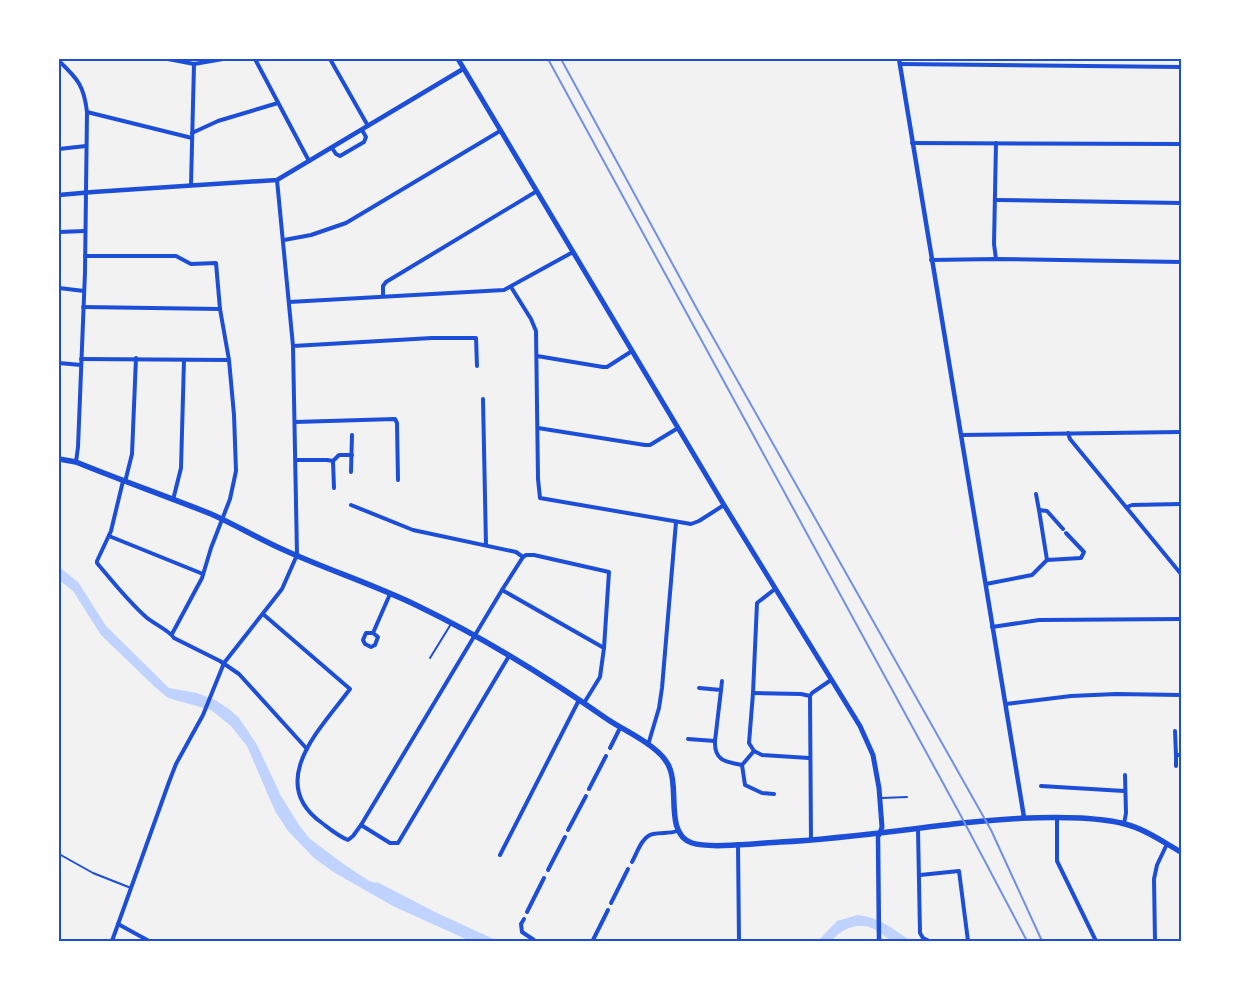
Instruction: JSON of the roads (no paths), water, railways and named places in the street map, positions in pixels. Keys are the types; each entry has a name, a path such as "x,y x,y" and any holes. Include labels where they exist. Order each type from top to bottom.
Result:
{"main road":[{"path":"458,59 724,505 860,726 873,755 880,798 882,827 880,832"},
{"path":"59,458 76,462 222,519 297,555 418,606 509,656 660,753 670,767 675,790 675,823 677,831 683,838 696,844 811,840 1024,817 1057,817 1108,820 1124,824 1181,852"}],"street":[{"path":"168,59 194,64 223,59"},
{"path":"254,59 309,161"},
{"path":"330,59 368,126"},
{"path":"1100,59 1100,66"},
{"path":"59,61 78,81 85,96 87,112 84,307 76,462"},
{"path":"1024,817 899,61 1181,67"},
{"path":"191,186 194,64"},
{"path":"59,196 277,180 463,69"},
{"path":"87,112 192,135 218,122 278,103"},
{"path":"332,148 340,156 364,142 366,137 362,130"},
{"path":"284,240 311,236 346,223 500,131"},
{"path":"912,143 1181,144"},
{"path":"996,143 994,244 996,259"},
{"path":"59,149 86,146"},
{"path":"112,941 176,764 204,710 224,663 284,586 297,555 293,346 277,180"},
{"path":"383,296 383,286 386,282 537,191"},
{"path":"995,200 1181,203"},
{"path":"59,232 85,231"},
{"path":"289,302 497,291 511,287 573,252"},
{"path":"85,256 176,256 191,264 216,263 220,308 229,360 234,415 236,471 230,498 211,546 203,574 172,634"},
{"path":"931,260 996,259 1181,262"},
{"path":"511,287 531,319 536,331 539,495 542,499 691,524 724,505"},
{"path":"59,288 84,291"},
{"path":"84,307 220,308"},
{"path":"293,346 432,338 476,338 477,366"},
{"path":"537,356 608,367 632,351"},
{"path":"136,358 132,454 109,536 97,563 147,618 172,634 174,638 224,663 247,682 307,749"},
{"path":"81,359 229,360"},
{"path":"173,500 181,468 184,360"},
{"path":"59,363 81,365"},
{"path":"483,399 486,544"},
{"path":"295,422 395,419 397,423 398,480"},
{"path":"538,428 646,445 650,445 678,428"},
{"path":"961,435 1181,432"},
{"path":"1068,433 1070,439 1181,574"},
{"path":"351,472 352,435"},
{"path":"334,488 333,461 339,455 352,455"},
{"path":"296,460 333,461"},
{"path":"1036,494 1047,560"},
{"path":"350,504 414,530 486,544 516,552 523,557"},
{"path":"1127,507 1132,505 1181,504"},
{"path":"1039,510 1047,511 1063,529"},
{"path":"648,745 659,708 662,688 676,522"},
{"path":"986,584 1032,575 1047,560 1081,558 1084,552 1066,533"},
{"path":"109,536 203,574"},
{"path":"263,614 350,689 307,749 297,774 298,792 307,810 313,817 342,838 348,840 354,836 361,825 523,557 534,555 609,572 600,678 582,702 500,856"},
{"path":"775,589 757,603 749,742 754,752 762,755 809,758"},
{"path":"502,590 604,648"},
{"path":"374,633 390,594"},
{"path":"992,627 1039,620 1181,619"},
{"path":"361,825 390,843 398,843 509,656"},
{"path":"811,840 810,696 831,680"},
{"path":"722,681 715,741 716,752 726,762 742,765"},
{"path":"699,688 721,690"},
{"path":"753,693 801,694 810,696"},
{"path":"1006,704 1116,694 1181,695"},
{"path":"610,748 620,728"},
{"path":"1175,731 1176,766"},
{"path":"688,739 715,741"},
{"path":"742,765 754,752"},
{"path":"1176,755 1181,755"},
{"path":"589,789 606,756"},
{"path":"742,765 746,784 762,793 774,794"},
{"path":"1124,824 1126,814 1125,775"},
{"path":"1041,786 1124,791"},
{"path":"568,830 586,796"},
{"path":"1057,817 1058,861 1096,941"},
{"path":"918,829 920,933 923,938 929,941"},
{"path":"632,862 642,843 652,834 669,834 677,831"},
{"path":"879,941 878,837 880,832"},
{"path":"548,870 565,837"},
{"path":"738,844 738,941"},
{"path":"1155,941 1154,879 1157,866 1167,844"},
{"path":"611,903 628,869"},
{"path":"920,875 959,872 968,941"},
{"path":"528,912 544,878"},
{"path":"593,940 608,910"},
{"path":"524,919 521,924 522,932 534,940"},
{"path":"118,924 148,941"}],"lane":[{"path":"430,658 451,624"},
{"path":"880,798 907,797"},
{"path":"59,854 93,873 131,888"}],"water":[{"path":"59,567 78,582 106,626 169,688 197,693 215,700 239,718 257,745 281,796 309,838 369,881 377,882 435,912 498,941 470,941 393,906 335,873 314,858 288,831 275,811 247,746 231,726 211,710 168,698 155,687 101,635 73,591 59,580"},
{"path":"858,915 873,918 911,941 893,941 874,929 856,926 840,933 831,941 818,941 837,921"}],"railway":[{"path":"548,59 961,816 1027,941"},
{"path":"561,59 697,309 991,830 1042,941"}]}
